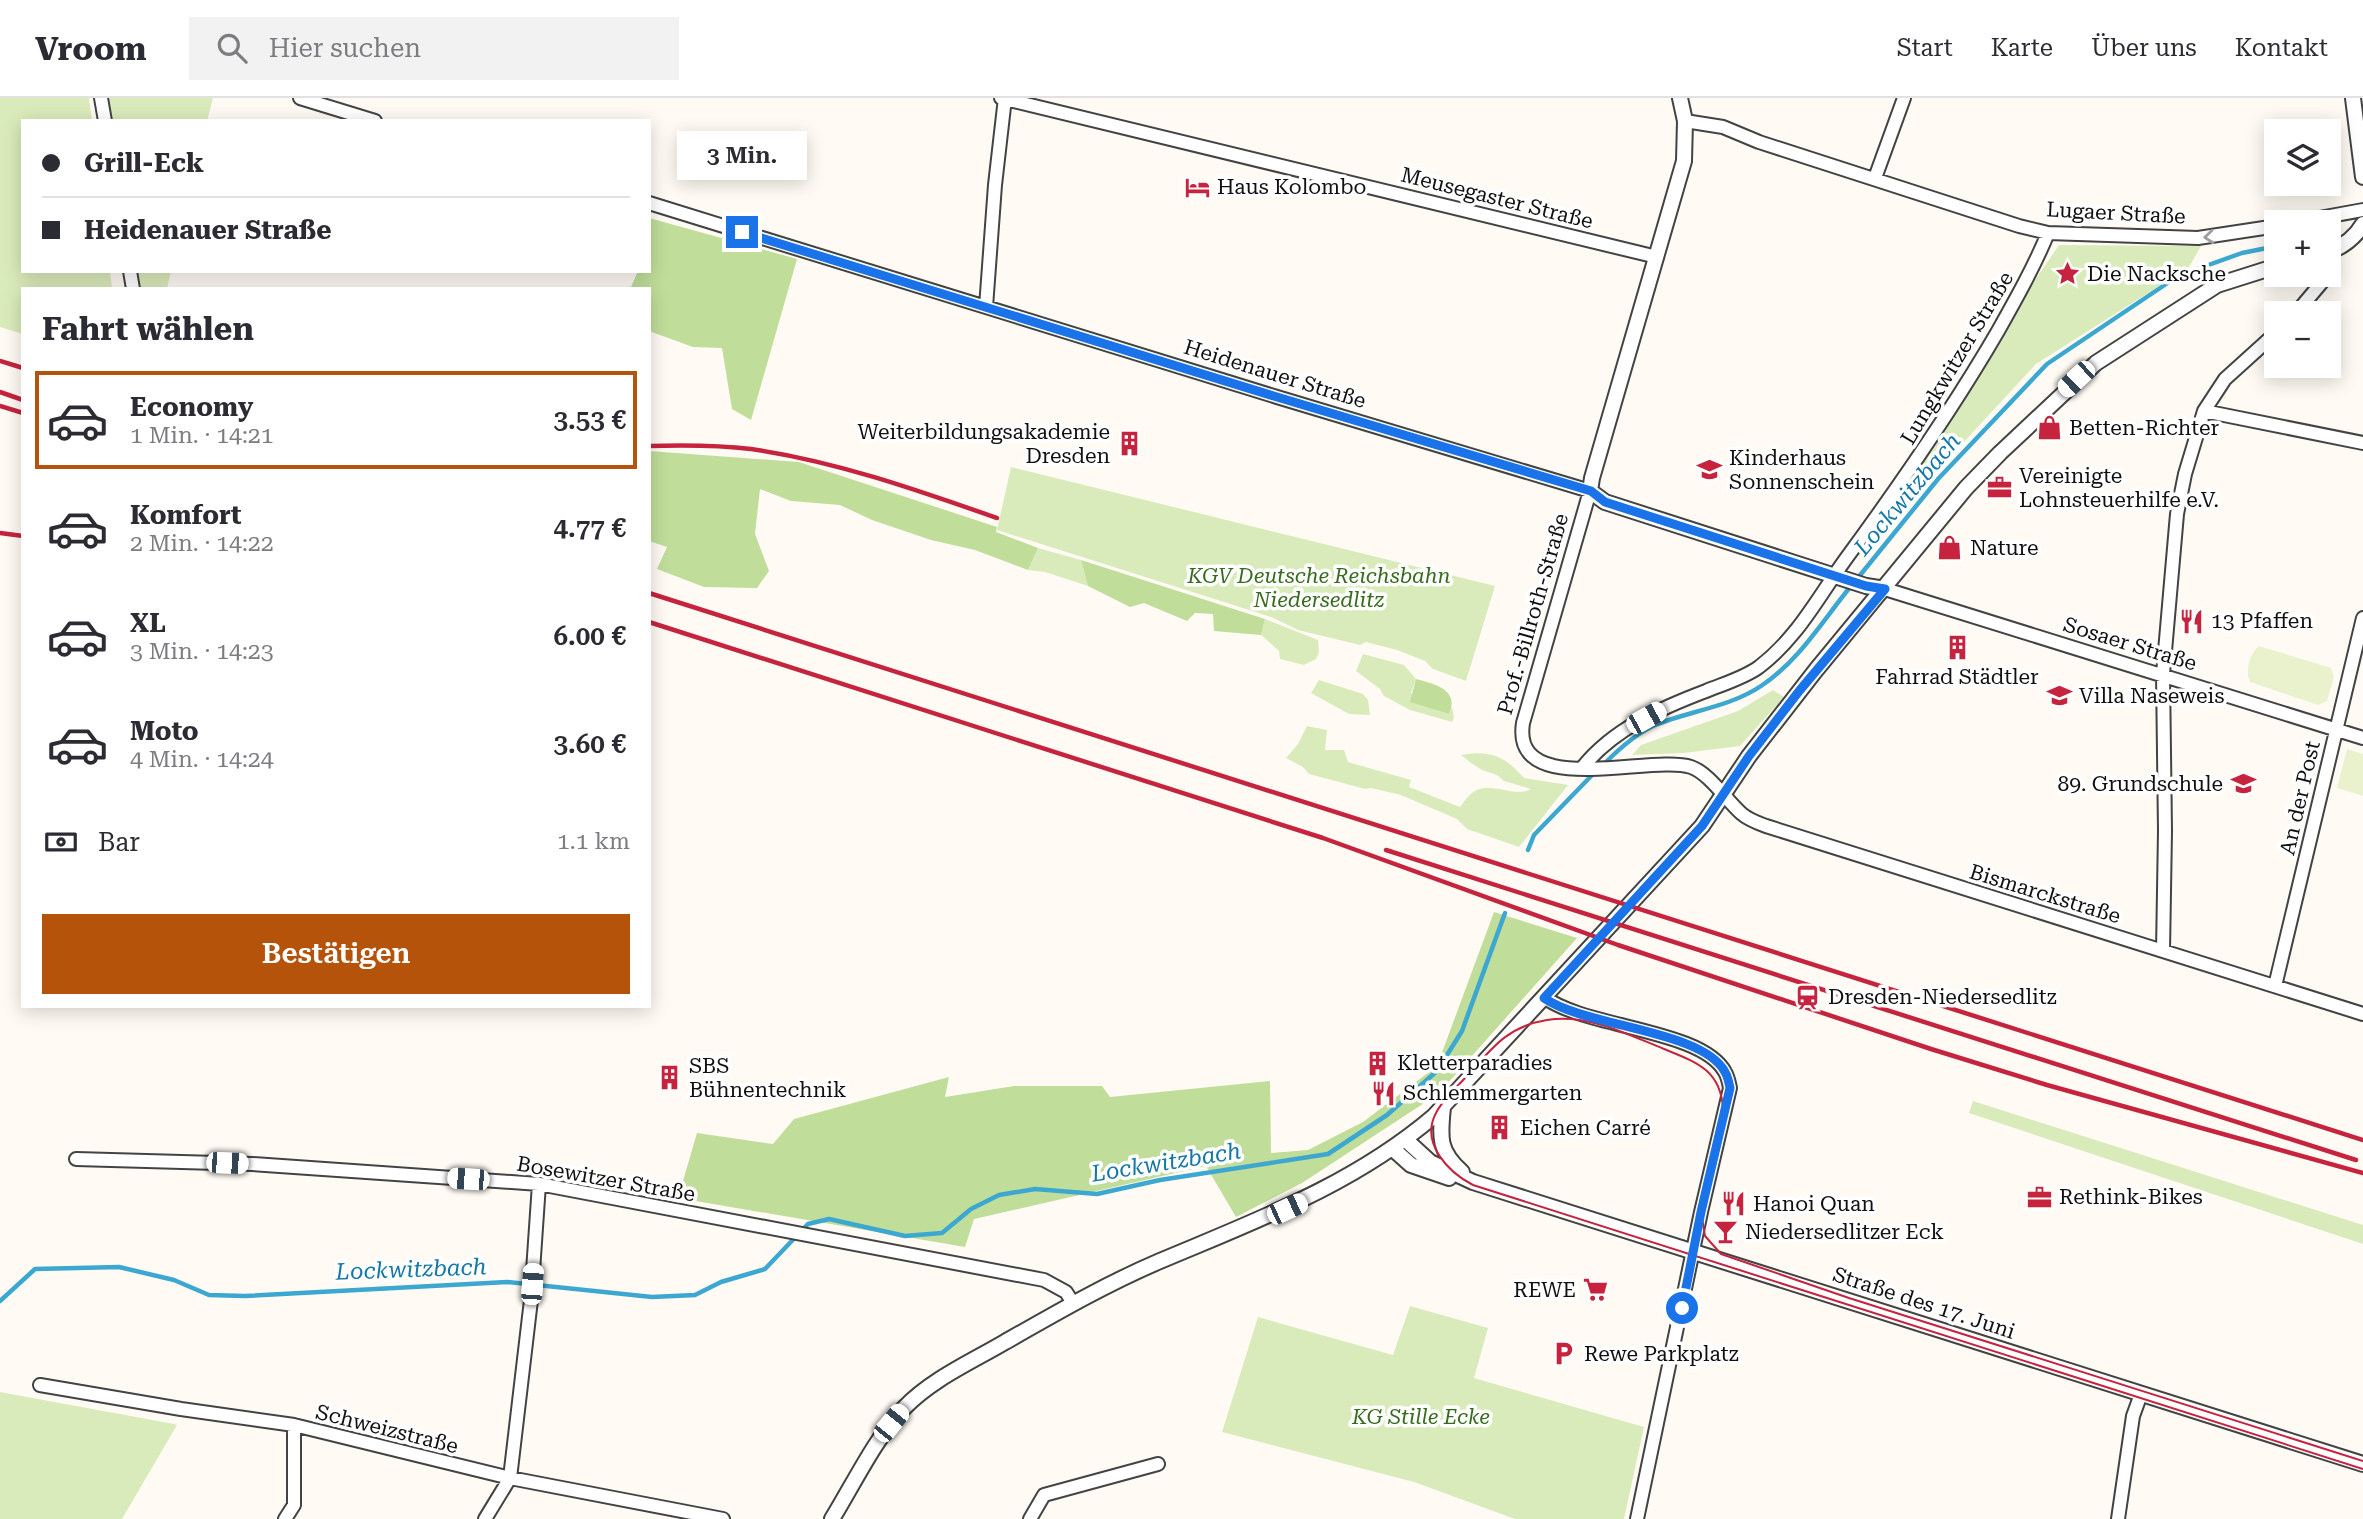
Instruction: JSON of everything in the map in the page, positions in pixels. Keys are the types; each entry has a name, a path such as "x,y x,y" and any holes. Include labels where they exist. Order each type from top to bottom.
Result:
{"street":[{"path":"102,98 105,119"},
{"path":"300,98 368,119"},
{"path":"986,307 1004,98"},
{"name":"Meusegaster Straße","path":"1004,98 1657,257"},
{"path":"1680,98 1685,121"},
{"path":"1875,178 1904,98"},
{"path":"2353,98 2363,177"},
{"name":"Lugaer Straße","path":"1685,121 1723,127 1759,142 2048,233 2198,238 2264,228"},
{"name":"Prof.-Billroth-Straße","path":"1685,121 1684,161 1592,478 1591,491 1522,733 1522,743 1535,760 1555,766 1690,766 1700,771 1723,795"},
{"name":"Heidenauer Straße","path":"651,204 1591,491 1605,502 1866,586 1885,589"},
{"path":"2341,214 2363,210"},
{"path":"2341,245 2363,225"},
{"name":"Lungkwitzer Straße","path":"1585,768 1593,754 1625,730 1667,706 1757,668 1805,622 1839,577 1960,397 2035,265 2048,233"},
{"path":"832,1519 888,1427 917,1395 932,1384 1073,1303 1159,1261 1304,1201 1406,1140 1443,1107 1702,826 1749,756 1815,670 1885,589 1966,488 2055,398 2095,363 2217,285 2264,270"},
{"path":"2306,301 2318,287"},
{"path":"2163,951 2163,674 2177,514 2185,474 2204,411 2225,379 2264,344"},
{"path":"2204,411 2363,443"},
{"name":"Sosaer Straße","path":"1885,589 2363,738"},
{"name":"An der Post","path":"2275,986 2363,618"},
{"name":"Bismarckstraße","path":"1723,795 1742,814 1766,826 2363,1014"},
{"path":"1544,998 1556,1006 1594,1019 1648,1031 1705,1052 1725,1070 1730,1088 1637,1519"},
{"path":"1443,1107 1440,1134 1444,1152 1472,1182"},
{"name":"Straße des 17. Juni","path":"1406,1140 1430,1162 1472,1182 2363,1464"},
{"name":"Straße des 17. Juni","path":"1392,1148 1411,1165 1446,1178 1472,1182"},
{"name":"Bosewitzer Straße","path":"76,1158 252,1164 540,1184 1044,1280 1066,1292 1073,1303"},
{"path":"485,1519 510,1478 531,1300 540,1184"},
{"name":"Schweizstraße","path":"40,1385 294,1425 510,1478 723,1519"},
{"path":"2118,1519 2133,1416 2141,1394"},
{"path":"285,1519 294,1505 294,1425"},
{"path":"1030,1519 1044,1494 1158,1464"}],"green space":[{"path":"0,98 89,98 92,119 21,119 21,273 110,273 112,287 21,287 21,333 0,327"},
{"path":"106,98 213,98 208,119 110,119"},
{"path":"651,219 797,259 751,420 732,409 722,348 693,347 651,332 651,287 631,287 637,273 651,273"},
{"path":"2059,245 2201,246 2189,267 2036,364 1936,472 1864,560 1858,554 1935,447 2035,280"},
{"path":"135,273 171,273 167,287 138,287"},
{"path":"651,451 799,462 997,527 996,532 1038,548 1028,570 975,550 931,540 872,520 840,505 791,501 760,489 755,534 769,571 757,588 704,587 657,569 667,547 651,542"},
{"name":"KGV Deutsche Reichsbahn Niedersedlitz","path":"1011,467 1495,586 1466,681 1433,669 1425,661 1397,650 1366,642 1360,645 1298,630 1271,617 997,530"},
{"path":"1038,548 1081,560 1088,586 1045,572 1028,570"},
{"path":"1081,560 1265,619 1261,635 1214,631 1213,614 1195,613 1187,621 1144,603 1130,607 1088,586"},
{"path":"1265,619 1318,640 1319,652 1316,659 1304,665 1280,659 1279,651 1261,635"},
{"path":"2259,646 2331,668 2334,677 2327,701 2318,705 2250,682 2249,663"},
{"path":"1363,654 1404,665 1416,679 1411,693 1429,707 1449,714 1452,707 1452,722 1410,710 1384,696 1380,689 1356,671"},
{"path":"1416,679 1448,693 1451,699 1449,714 1410,702"},
{"path":"1319,680 1363,694 1368,700 1370,715 1349,714 1311,693"},
{"path":"1773,690 1784,697 1740,746 1684,753 1632,755 1641,745 1738,711"},
{"path":"1307,726 1327,730 1325,750 1344,750 1348,762 1411,780 1409,787 1460,807 1470,795 1485,788 1516,792 1531,789 1504,781 1461,755 1489,754 1510,764 1524,778 1568,785 1519,847 1467,829 1457,819 1401,795 1365,789 1309,774 1303,767 1286,758 1298,744"},
{"path":"2347,749 2363,754 2363,796 2337,788"},
{"path":"1494,912 1577,938 1438,1094 1302,1183 1236,1217 1206,1166 974,1219 965,1247 678,1198 697,1133 773,1144 794,1119 949,1077 945,1097 1014,1086 1102,1086 1110,1097 1270,1081 1271,1153 1308,1150 1363,1122 1437,1066"},
{"path":"1973,1101 2363,1225 2363,1244 1969,1113"},
{"name":"KG Stille Ecke","path":"1410,1306 1488,1328 1474,1378 1644,1427 1624,1519 1515,1519 1414,1482 1222,1432 1258,1317 1393,1355"},
{"path":"0,1392 177,1425 122,1519 0,1519"}],"waterway":[{"name":"Lockwitzbach","path":"1857,579 1938,479 2047,364 2178,276 2242,253 2264,249"},
{"name":"Lockwitzbach","path":"1604,764 1648,728 1736,699 1775,676 1810,639 1851,586"},
{"name":"Lockwitzbach","path":"1528,850 1534,835 1595,772"},
{"name":"Lockwitzbach","path":"0,1301 35,1269 119,1267 174,1280 209,1295 245,1296 507,1282 652,1297 695,1295 721,1282 765,1269 808,1224 829,1219 905,1236 942,1233 971,1209 999,1195 1035,1189 1097,1194 1160,1180 1328,1154 1387,1115 1437,1071 1462,1031 1505,913"}],"tram line":[{"path":"2363,1461 1849,1298 1721,1254 1705,1236 1701,1212 1723,1109 1717,1085 1712,1076 1696,1063 1622,1032 1592,1022 1562,1019 1522,1027 1493,1048 1446,1098 1436,1113 1432,1124 1434,1146 1446,1164 1473,1185 2363,1469"}],"railway":[{"path":"0,361 21,367"},
{"path":"0,392 21,399"},
{"path":"0,406 21,412"},
{"path":"651,446 726,447 782,454 876,477 997,518"},
{"path":"0,533 21,536"},
{"path":"651,594 2363,1140"},
{"path":"651,623 1323,838 1618,945 1931,1049 2047,1085 2363,1173"},
{"path":"1386,850 2356,1160"}],"place":[{"name":"Haus Kolombo","path":"1197,187"},
{"name":"Die Nacksche","path":"2067,274"},
{"name":"Betten-Richter","path":"2049,428"},
{"name":"Weiterbildungsakademie Dresden","path":"1130,444"},
{"name":"Kinderhaus Sonnenschein","path":"1709,470"},
{"name":"Vereinigte Lohnsteuerhilfe e.V.","path":"1999,488"},
{"name":"Nature","path":"1950,548"},
{"name":"13 Pfaffen","path":"2191,621"},
{"name":"Fahrrad Städtler","path":"1957,648"},
{"name":"Villa Naseweis","path":"2059,696"},
{"name":"89. Grundschule","path":"2243,784"},
{"name":"Dresden-Niedersedlitz","path":"1808,997"},
{"name":"Kletterparadies","path":"1377,1063"},
{"name":"SBS Bühnentechnik","path":"669,1078"},
{"name":"Schlemmergarten","path":"1383,1093"},
{"name":"Eichen Carré","path":"1500,1128"},
{"name":"Rethink-Bikes","path":"2039,1197"},
{"name":"Hanoi Quan","path":"1733,1204"},
{"name":"Niedersedlitzer Eck","path":"1725,1232"},
{"name":"REWE","path":"1596,1290"},
{"name":"Rewe Parkplatz","path":"1564,1354"}],"route":[{"path":"742,232 1591,491 1605,502 1866,586 1885,589 1839,641 1749,756 1702,826 1544,998 1556,1006 1594,1019 1648,1031 1705,1052 1725,1070 1730,1088 1682,1308"}]}
